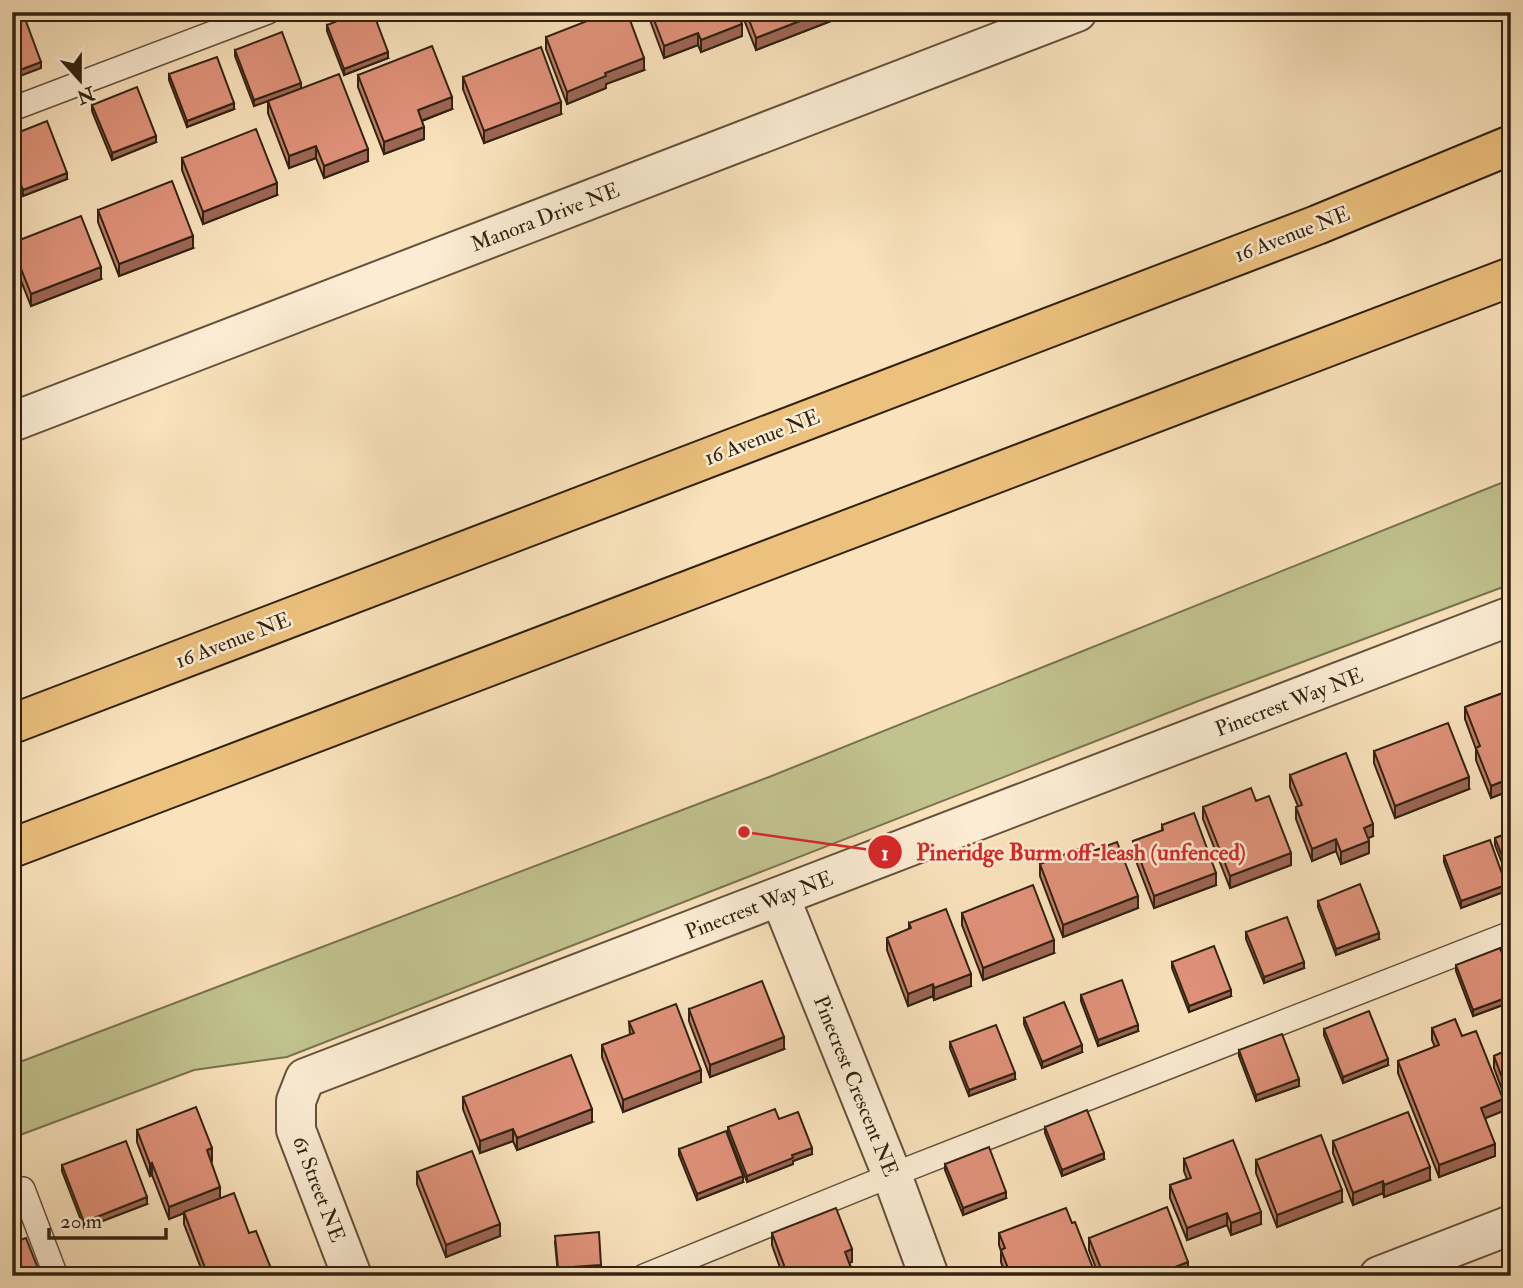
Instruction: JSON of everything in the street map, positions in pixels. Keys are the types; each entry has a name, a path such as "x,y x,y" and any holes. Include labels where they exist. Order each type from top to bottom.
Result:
{"highway":[{"name":"16 Avenue NE","path":"12,724 1304,230 1511,145"},
{"path":"12,848 1511,277"}],"street":[{"name":"Manora Drive NE","path":"12,422 1077,12"},
{"name":"Pinecrest Way NE","path":"296,1101 305,1078 1511,616"},
{"name":"Pinecrest Crescent NE","path":"780,897 892,1175 929,1276"},
{"name":"61 Street NE","path":"296,1101 296,1130 352,1276"},
{"path":"1379,1276 1511,1226"}],"lane":[{"path":"12,109 268,12"},
{"path":"644,1276 892,1175 1511,933"},
{"path":"12,1192 23,1189 57,1276"}],"green space":[{"path":"1511,479 1511,584 1201,700 287,1057 194,1070 12,1138 12,1065 769,777"}],"building":[{"path":"360,12 373,12 388,52 344,69 327,25"},
{"path":"610,12 627,12 644,58 567,92 546,37"},
{"path":"651,12 737,12 742,24 701,40 698,33 664,46"},
{"path":"746,12 823,12 756,38"},
{"path":"24,16 41,62 12,73 12,21"},
{"path":"282,32 301,83 254,100 235,50"},
{"path":"432,46 452,97 418,110 424,127 384,142 358,75"},
{"path":"541,47 561,102 484,131 463,77"},
{"path":"217,57 234,103 187,121 169,74"},
{"path":"339,74 368,149 324,166 316,146 289,156 268,101"},
{"path":"137,87 156,136 112,153 92,105"},
{"path":"47,121 67,173 23,190 12,163 12,135"},
{"path":"256,129 277,183 203,212 182,158"},
{"path":"172,181 193,236 119,264 98,210"},
{"path":"81,216 101,267 31,294 12,243"},
{"path":"1511,690 1511,778 1491,786 1476,748 1480,746 1465,707"},
{"path":"1448,723 1469,777 1395,806 1374,751"},
{"path":"1346,753 1373,824 1364,828 1369,841 1341,852 1336,839 1312,849 1296,807 1302,805 1290,775"},
{"path":"1251,788 1256,801 1269,796 1291,853 1230,876 1203,807"},
{"path":"1194,813 1216,873 1154,896 1133,841 1163,830 1162,825"},
{"path":"1511,832 1511,879 1495,838"},
{"path":"1490,840 1506,885 1461,901 1444,856"},
{"path":"1117,842 1138,896 1063,925 1040,864 1078,849 1080,856"},
{"path":"1360,884 1379,933 1336,949 1318,901"},
{"path":"1033,885 1054,940 983,968 962,913"},
{"path":"946,909 971,974 934,988 933,984 908,994 887,938 911,928 909,923"},
{"path":"1287,917 1304,962 1264,977 1246,932"},
{"path":"1214,946 1231,990 1189,1006 1172,962"},
{"path":"1500,948 1511,975 1511,996 1473,1010 1456,965"},
{"path":"1122,980 1138,1025 1098,1040 1081,995"},
{"path":"762,981 784,1037 710,1065 689,1009"},
{"path":"1064,1002 1082,1045 1042,1062 1024,1018"},
{"path":"676,1004 701,1070 623,1100 602,1045 634,1033 629,1022"},
{"path":"1369,1011 1388,1059 1343,1077 1324,1029"},
{"path":"1455,1019 1462,1036 1476,1031 1503,1099 1481,1108 1495,1144 1439,1165 1398,1061 1439,1045 1432,1028"},
{"path":"996,1025 1015,1073 969,1090 950,1042"},
{"path":"1282,1034 1299,1079 1256,1095 1239,1050"},
{"path":"1511,1045 1511,1099 1510,1099 1494,1056"},
{"path":"571,1055 592,1109 517,1138 513,1129 480,1141 463,1097"},
{"path":"196,1107 212,1148 207,1150 220,1187 169,1207 137,1130"},
{"path":"775,1109 779,1119 798,1112 812,1148 747,1176 728,1127"},
{"path":"1087,1110 1104,1153 1062,1170 1045,1127"},
{"path":"1408,1112 1430,1167 1384,1185 1383,1181 1353,1193 1333,1141"},
{"path":"726,1131 743,1176 697,1194 679,1149"},
{"path":"1321,1135 1342,1190 1277,1215 1256,1160"},
{"path":"1233,1140 1261,1212 1231,1223 1227,1213 1187,1228 1170,1185 1191,1178 1184,1159"},
{"path":"126,1141 147,1197 84,1222 62,1165"},
{"path":"989,1147 1006,1192 963,1208 945,1164"},
{"path":"472,1151 500,1224 446,1245 417,1172"},
{"path":"234,1193 249,1233 256,1231 272,1271 259,1276 208,1276 184,1212"},
{"path":"1167,1207 1188,1262 1152,1276 1104,1276 1089,1238"},
{"path":"836,1208 852,1249 845,1252 854,1276 788,1276 772,1233"},
{"path":"1066,1208 1072,1223 1075,1222 1096,1276 1011,1276 1001,1250 1005,1248 999,1233"},
{"path":"599,1232 601,1265 558,1268 555,1236"},
{"path":"26,1238 41,1276 12,1276 12,1243"},
{"path":"176,1268 179,1276 156,1276"},
{"path":"616,1269 619,1276 599,1276"}],"place":[{"name":"Pineridge Burm off-leash (unfenced)","path":"744,832"}]}
